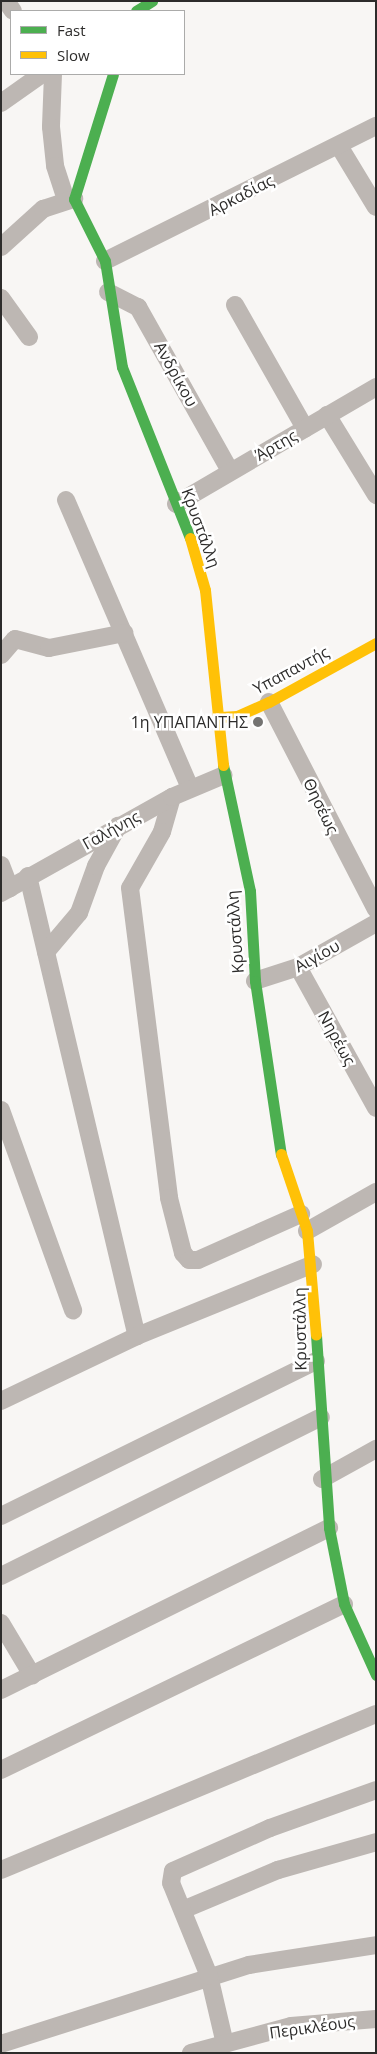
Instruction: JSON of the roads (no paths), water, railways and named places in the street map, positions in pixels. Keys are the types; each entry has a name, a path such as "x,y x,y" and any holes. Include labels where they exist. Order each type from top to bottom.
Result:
{"street":[{"path":"138,10 152,1"},
{"path":"4,95 40,75"},
{"path":"53,75 50,126 55,166 70,199"},
{"path":"70,199 113,75"},
{"name":"Αρκαδίας","path":"105,261 376,126"},
{"path":"339,146 376,207"},
{"path":"1,246 43,209 70,199"},
{"name":"Κρυστάλλη","path":"70,199 105,261 108,292 122,367 176,504 205,590 220,717 224,775 250,892 255,982 279,1149 307,1231 313,1264 318,1309 316,1361 321,1417 322,1479 329,1528 344,1604 376,1675"},
{"name":"Ανδρίκου","path":"108,292 138,306 230,471"},
{"path":"1,298 30,337"},
{"path":"235,305 305,428"},
{"name":"Άρτης","path":"176,504 376,387"},
{"path":"327,415 376,495"},
{"path":"66,500 125,633 190,788"},
{"path":"1,656 15,638 49,648 125,633"},
{"name":"Υπαπαντής","path":"220,717 237,716 269,702 376,643"},
{"name":"Θησέως","path":"269,702 376,909"},
{"name":"Γαλήνης","path":"6,891 28,876 172,797 224,775"},
{"path":"172,797 162,832 130,888 168,1198 183,1253 189,1260 198,1260 301,1214"},
{"path":"46,952 79,913 96,866 118,826"},
{"path":"1,865 6,891"},
{"path":"28,876 137,1336"},
{"name":"Αιγίου","path":"255,982 298,967 376,923"},
{"name":"Νηρέως","path":"298,967 376,1108"},
{"path":"1,1110 73,1310"},
{"path":"307,1231 376,1192"},
{"path":"1,1402 137,1336 313,1264"},
{"path":"1,1516 316,1361"},
{"path":"1,1576 321,1417"},
{"path":"322,1479 376,1449"},
{"path":"1,1690 329,1528"},
{"path":"1,1770 344,1604"},
{"path":"1,1623 32,1675"},
{"path":"1,1870 376,1714"},
{"path":"225,2044 209,1976 170,1879 176,1868 376,1790"},
{"path":"184,1910 278,1870 376,1842"},
{"path":"1,2044 209,1976 306,1953 376,1945"},
{"name":"Περικλέους","path":"191,2053 291,2026 376,2019"}],"place":[{"name":"1η ΥΠΑΠΑΝΤΗΣ","path":"258,722"}]}
